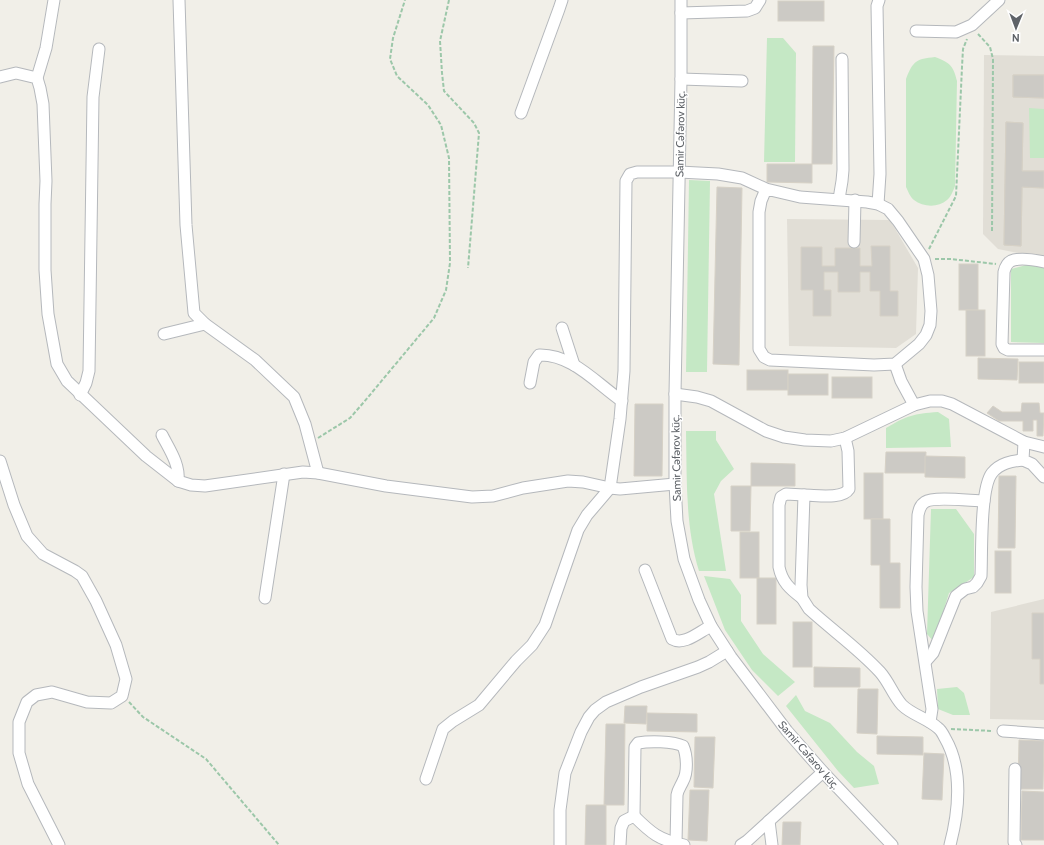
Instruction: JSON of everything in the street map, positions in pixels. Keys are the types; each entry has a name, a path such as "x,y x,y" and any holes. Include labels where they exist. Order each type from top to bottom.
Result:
{"street":[{"path":"54,0 46,48 37,78 43,110 46,181 45,204 48,314 57,364 67,381 80,395 146,456 178,480 191,485 205,486 303,472 318,473 386,486 472,497 493,496 523,488 568,481 583,482 610,488 635,488 652,485 675,484"},
{"path":"179,0 186,225 194,312 205,324 255,360 294,397 305,424 318,473"},
{"path":"521,113 562,0"},
{"name":"Samir Cəfərov küç.","path":"681,0 675,484 677,521 684,560 699,600 711,626 760,697 823,772 892,845"},
{"path":"681,13 747,11 754,8 760,0"},
{"path":"878,204 880,174 877,6 879,0"},
{"path":"916,31 956,32 972,25 999,0"},
{"path":"80,395 86,383 89,371 93,97 99,49"},
{"path":"839,199 842,181 843,157 842,59"},
{"path":"0,77 16,73 37,78"},
{"path":"681,79 742,81"},
{"path":"426,779 444,729 453,721 479,705 516,661 532,646 545,625 578,530 587,515 610,488 622,401 624,371 626,181 630,174 637,172 679,172 726,175 742,178 766,188 800,197 855,200 878,204 888,209 924,259 930,290 930,325 926,335 919,344 895,364 874,365 770,360 764,357 759,349 759,212 766,188"},
{"path":"854,242 855,200"},
{"path":"1044,262 1020,259 1011,261 1007,265 1004,272 1002,344 1004,348 1008,350 1044,350"},
{"path":"164,334 205,324"},
{"path":"562,328 574,365"},
{"path":"530,383 534,362 539,355 546,355 562,359 574,365 622,401"},
{"path":"895,364 901,381 914,405"},
{"path":"675,394 697,397 711,401 766,431 784,437 805,440 831,441 845,438 914,405 930,401 942,402 952,404 1024,442 1044,447"},
{"path":"162,435 177,466 179,473 178,480"},
{"path":"845,438 848,451 849,489 846,493 840,496 786,494 781,497 779,505 779,567 781,576 788,587 802,598 809,609 881,673 901,704 907,710 940,729 948,744 955,765 958,784 955,828 950,845"},
{"path":"1023,460 1024,442"},
{"path":"926,660 933,653 956,596 965,589 973,587 981,576 984,501 988,482 992,473 999,467 1009,462 1023,460 1032,464 1044,477"},
{"path":"0,461 14,506 27,536 43,554 82,576 96,601 116,645 126,680 122,696 111,703 87,702 52,692 36,695 27,702 19,722 19,753 28,784 59,845"},
{"path":"265,598 284,474"},
{"path":"802,598 800,585 804,495"},
{"path":"930,722 932,709 926,660 917,611 916,587 919,507 925,502 934,499 984,501"},
{"path":"645,570 672,639 677,642 683,641 711,626"},
{"path":"560,845 560,810 565,773 581,732 589,717 595,710 606,702 642,687 698,667 727,651"},
{"path":"1003,731 1044,734"},
{"path":"644,742 677,743 683,746 685,751 685,773 684,780 676,796 680,844 664,840 649,831 634,816 635,747 638,743 644,742"},
{"path":"1014,769 1014,842 1016,845"},
{"path":"741,845 769,822 823,772"},
{"path":"620,845 620,828 624,821 634,816"},
{"path":"769,822 772,845"}],"path":[{"path":"310,442 350,418 434,318 446,290 450,263 449,158 441,125 428,105 397,76 390,59 394,38 405,0"},
{"path":"449,0 440,41 444,91 474,122 479,133 468,268"},
{"path":"972,25 976,32 990,47 993,59 992,233"},
{"path":"972,25 963,48 956,196 924,259 951,259 1007,265"},
{"path":"122,696 143,717 206,759 279,845"},
{"path":"940,729 1003,731"}],"shaded area":[{"path":"984,55 1044,56 1044,258 998,249 983,234"},
{"path":"787,219 890,220 918,268 916,334 896,348 789,346"},
{"path":"1044,599 1044,720 990,719 991,612"}],"green space":[{"path":"767,38 783,38 796,53 795,162 764,162"},
{"path":"935,57 950,65 954,71 957,81 955,186 951,196 947,200 943,203 930,206 914,200 910,196 906,187 906,79 911,68 916,62"},
{"path":"1029,108 1044,109 1044,158 1030,158"},
{"path":"689,180 710,181 707,372 686,372"},
{"path":"1030,264 1044,268 1044,343 1011,342 1011,269"},
{"path":"938,412 949,419 951,447 886,448 886,428 911,416"},
{"path":"686,431 716,431 716,440 734,469 721,481 714,494 726,571 699,571 694,554 689,519"},
{"path":"931,509 956,509 974,534 974,577 949,593 934,642 927,634"},
{"path":"704,576 730,579 741,595 741,621 763,654 795,682 778,696 752,670 725,630"},
{"path":"957,687 964,693 970,715 953,715 938,709 937,689"},
{"path":"796,695 805,711 830,723 857,752 874,766 879,784 854,788 838,771 786,706"}],"building":[{"path":"778,1 824,1 824,21 778,21"},
{"path":"813,46 834,46 832,164 812,164"},
{"path":"1013,75 1044,75 1044,98 1013,97"},
{"path":"1013,75 1044,75 1044,98 1013,97"},
{"path":"1006,122 1023,123 1022,171 1044,171 1044,188 1022,187 1021,246 1004,245"},
{"path":"1006,122 1023,123 1022,171 1044,171 1044,188 1022,187 1021,246 1004,245"},
{"path":"767,164 812,164 812,183 767,182"},
{"path":"717,187 742,188 739,365 713,364"},
{"path":"871,246 890,246 890,291 898,291 898,316 880,316 880,291 870,291 870,272 860,272 860,292 838,292 838,272 824,272 824,290 831,290 831,316 813,316 813,290 801,290 801,247 822,247 822,266 835,266 835,248 860,248 860,266 872,266"},
{"path":"959,264 978,264 978,310 959,310"},
{"path":"966,310 985,310 985,356 966,356"},
{"path":"978,358 1018,359 1017,380 978,379"},
{"path":"1019,362 1044,362 1044,383 1019,383"},
{"path":"747,370 788,370 788,390 747,390"},
{"path":"788,374 828,374 828,395 788,395"},
{"path":"832,377 872,377 872,398 832,398"},
{"path":"1022,403 1039,403 1040,413 1044,413 1043,436 1037,436 1037,420 1033,420 1033,431 1023,431 1023,421 999,421 987,413 993,406 1002,412 1021,412"},
{"path":"635,404 663,404 662,476 634,476"},
{"path":"886,452 926,452 925,473 885,473"},
{"path":"925,456 965,457 965,478 925,477"},
{"path":"751,463 795,464 795,486 751,486"},
{"path":"864,473 883,473 883,519 864,519"},
{"path":"999,476 1016,476 1015,548 998,548"},
{"path":"731,486 751,486 750,531 731,531"},
{"path":"871,519 890,519 890,563 900,563 900,608 880,608 880,565 871,565"},
{"path":"740,532 759,532 759,578 740,578"},
{"path":"995,551 1011,551 1011,593 995,593"},
{"path":"757,578 776,578 776,624 757,624"},
{"path":"1032,613 1044,613 1044,684 1040,684 1040,659 1032,659"},
{"path":"793,622 812,622 812,667 793,667"},
{"path":"814,667 860,668 860,687 814,687"},
{"path":"858,689 878,689 877,734 857,733"},
{"path":"625,706 647,706 646,724 624,723"},
{"path":"647,713 697,714 697,732 647,731"},
{"path":"606,724 625,724 624,805 604,805"},
{"path":"877,736 923,737 923,755 877,754"},
{"path":"695,737 715,737 713,788 694,787"},
{"path":"1019,740 1044,741 1043,789 1018,789"},
{"path":"924,753 944,754 942,800 922,799"},
{"path":"690,790 709,790 707,841 688,840"},
{"path":"1022,791 1044,792 1044,840 1021,840"},
{"path":"586,805 606,805 606,845 585,845"},
{"path":"783,822 801,822 800,845 782,845"}]}
